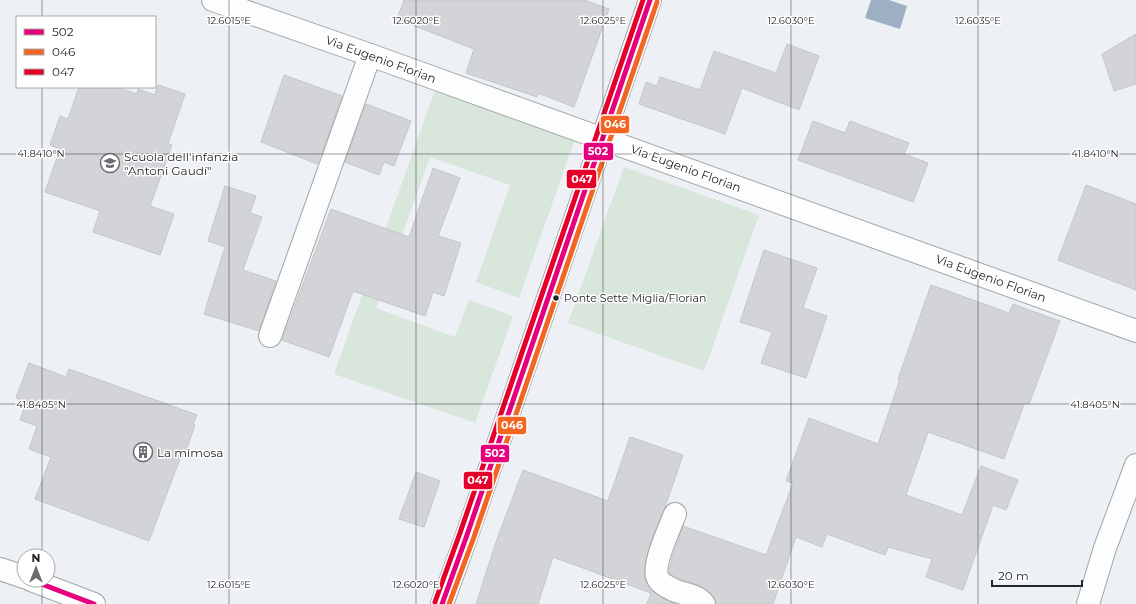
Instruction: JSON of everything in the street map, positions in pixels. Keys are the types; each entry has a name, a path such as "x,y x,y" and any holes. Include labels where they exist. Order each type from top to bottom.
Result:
{"street":[{"name":"Via Eugenio Florian","path":"213,0 603,138 1136,330"},
{"path":"442,604 650,0"},
{"path":"270,336 370,55"},
{"path":"1088,604 1105,548 1136,465"},
{"path":"675,514 658,558 657,576 661,583 671,589 692,596 704,604"},
{"path":"0,569 16,574"},
{"path":"52,588 94,604"}],"shaded area":[{"path":"436,87 576,136 519,298 476,282 510,185 430,157 376,308 455,337 469,300 513,316 475,423 334,374"},
{"path":"624,167 759,215 704,371 568,323"}],"water":[{"path":"871,0 889,0 907,6 900,29 865,18"}],"building":[{"path":"404,0 584,0 609,9 574,107 538,93 537,97 466,73 474,49 397,19"},
{"path":"1136,34 1136,84 1114,91 1102,54"},
{"path":"787,44 819,56 799,110 742,88 725,134 639,104 646,82 657,86 660,77 700,90 714,51 776,73"},
{"path":"284,75 342,96 317,164 261,142"},
{"name":"Scuola dell'infanzia \"Antoni Gaudí\"","path":"158,85 185,94 168,144 172,145 150,206 174,214 160,255 93,232 100,211 45,192 60,149 50,145 60,116 68,119 79,88 119,88 137,94 138,89 155,95"},
{"path":"366,104 411,121 394,166 384,162 379,175 345,162"},
{"path":"813,121 845,133 850,121 909,143 904,154 928,163 913,202 798,160"},
{"path":"433,168 460,178 438,236 461,243 444,296 433,292 425,316 353,291 329,357 282,340 331,209 409,237"},
{"path":"1086,185 1136,204 1136,290 1058,260"},
{"path":"225,186 256,196 250,213 262,217 243,270 276,281 259,331 204,314 225,247 208,241"},
{"path":"764,250 817,268 803,308 827,316 806,378 761,363 772,332 740,322"},
{"path":"931,285 1009,313 1013,304 1060,321 1029,404 1025,402 1004,459 928,432 906,495 962,515 981,466 1018,480 1006,510 993,505 963,590 926,577 932,559 888,547 885,555 827,534 822,547 796,537 773,604 716,604 713,596 706,589 670,574 669,570 672,558 683,526 766,555 793,483 786,481 809,418 878,444 900,379 898,379"},
{"name":"La mimosa","path":"29,363 66,377 69,369 197,415 184,457 181,456 149,541 35,499 51,457 29,449 37,426 20,420 26,402 16,398"},
{"path":"630,437 683,455 665,507 651,541 644,569 645,580 651,590 662,598 676,604 647,604 651,593 553,557 538,604 476,604 496,542 523,470 608,501"},
{"path":"416,472 440,481 424,527 399,519"}],"transit line":[{"name":"047","path":"435,602 643,0"},
{"name":"502","path":"442,604 650,0"},
{"name":"046","path":"449,604 474,537 657,2"},
{"name":"502","path":"52,588 94,604"}],"place":[{"name":"Scuola dell'infanzia \"Antoni Gaudí\"","path":"110,163"},
{"name":"Ponte Sette Miglia/Florian","path":"556,298"},
{"name":"La mimosa","path":"143,452"}]}
